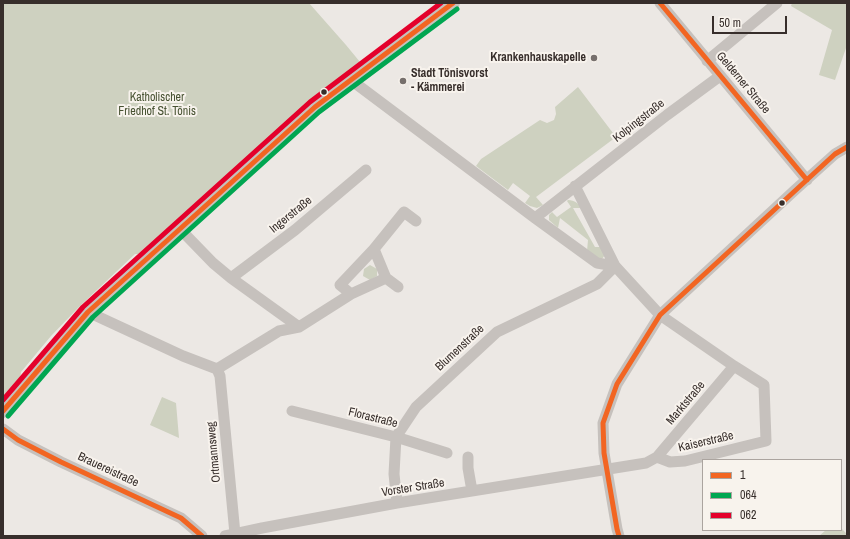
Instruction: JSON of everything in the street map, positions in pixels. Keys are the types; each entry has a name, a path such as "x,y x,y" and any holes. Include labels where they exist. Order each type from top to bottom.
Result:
{"street":[{"path":"3,411 88,312 315,107 453,3"},
{"name":"Gelderner Straße","path":"660,3 807,180"},
{"path":"707,61 777,3"},
{"name":"Kolpingstraße","path":"535,218 720,76"},
{"path":"352,80 597,263 616,266"},
{"path":"619,536 604,452 603,424 617,384 660,315 835,154 847,147"},
{"name":"Ingerstraße","path":"231,278 295,230 366,170"},
{"path":"575,186 616,266 660,315 734,366"},
{"path":"352,294 340,285 374,249 404,212 416,221"},
{"path":"180,229 213,263 231,278 299,326"},
{"path":"374,249 386,278 398,287"},
{"name":"Blumenstraße","path":"396,437 416,407 496,332 597,284 616,266"},
{"path":"88,312 183,356 217,369 279,331 299,326 352,294 386,278"},
{"name":"Kaiserstraße","path":"607,469 646,463 657,458 670,462 685,461 766,441 764,385 734,366"},
{"name":"Marktstraße","path":"657,458 734,366"},
{"name":"Ortmannsweg","path":"217,369 220,376 230,535"},
{"name":"Florastraße","path":"292,411 396,437 447,453"},
{"name":"Brauereistraße","path":"3,429 18,440 61,462 181,518 202,536"},
{"path":"396,437 394,474 397,503"},
{"path":"468,457 468,468 472,492"},
{"name":"Vorster Straße","path":"230,535 397,503 607,469"}],"green space":[{"name":"Katholischer Friedhof St. Tönis","path":"3,3 309,3 360,62 310,100 139,254 135,254 51,336 21,372 20,379 3,398"},
{"path":"792,3 847,3 847,48 835,80 819,75 832,30 791,6"},
{"path":"578,87 616,137 536,197 543,205 537,208 530,206 525,203 530,196 513,183 508,190 476,166 481,159 540,120 547,123 554,120 556,114 555,107"},
{"path":"567,201 575,201 583,208 573,208 595,247 604,247 605,255 602,259 597,259 587,251 588,240 560,218 558,228 549,220 549,215 552,212 557,217 571,207"},
{"path":"370,265 377,269 377,276 370,280 363,276 364,269"},
{"path":"162,397 176,403 179,438 150,425"},
{"path":"842,529 847,534 847,536 819,536 825,531 842,531"}],"transit line":[{"name":"062","path":"3,400 83,307 310,102 441,3"},
{"name":"1","path":"3,411 88,312 315,107 453,3"},
{"name":"1","path":"660,3 807,180"},
{"name":"064","path":"8,416 93,317 319,112 457,9"},
{"name":"1","path":"619,536 604,453 603,423 617,384 660,315 835,154 847,147"},
{"name":"1","path":"3,429 18,440 61,462 181,518 202,536"}],"place":[{"name":"Krankenhauskapelle","path":"594,58"},
{"name":"Stadt Tönisvorst - Kämmerei","path":"403,81"}]}
